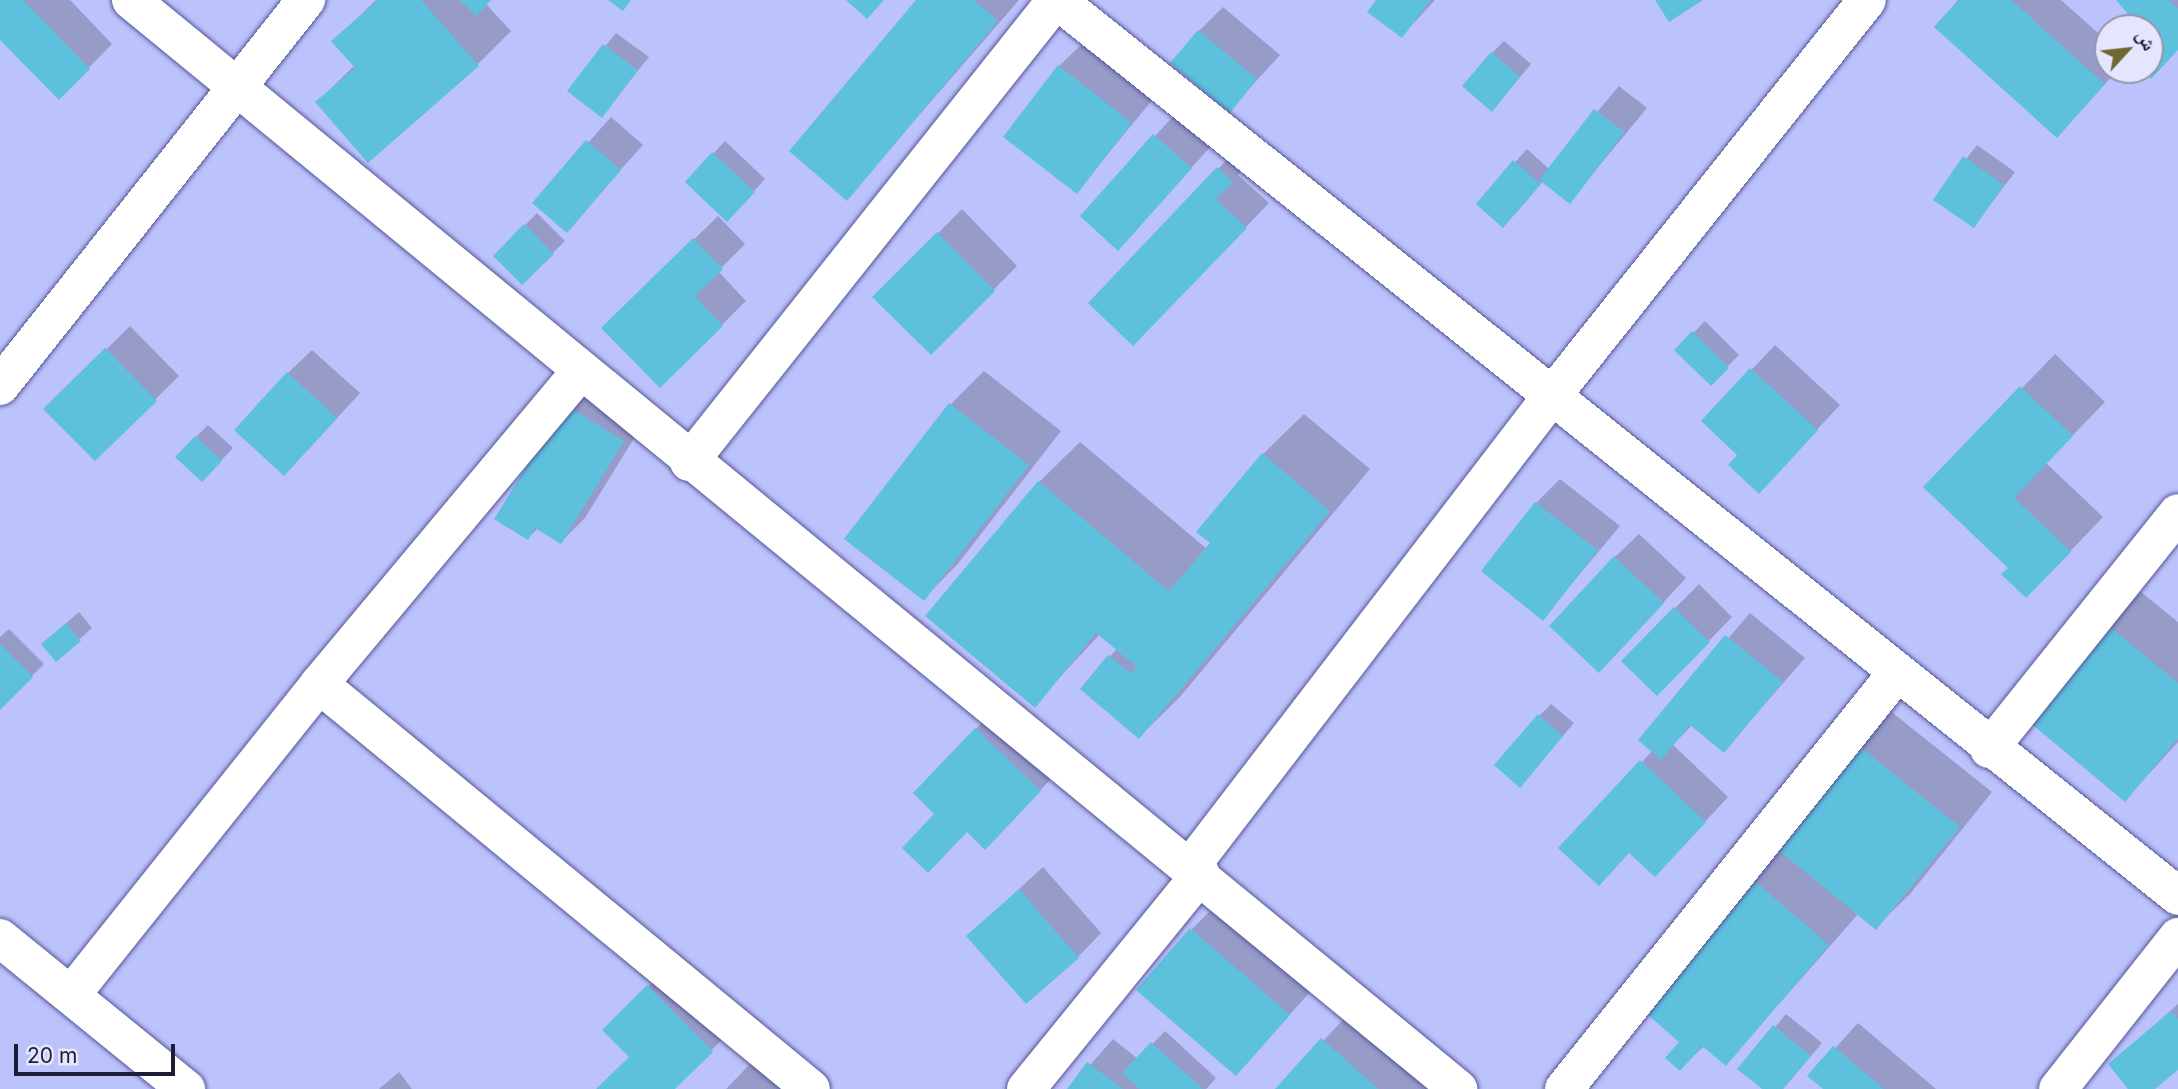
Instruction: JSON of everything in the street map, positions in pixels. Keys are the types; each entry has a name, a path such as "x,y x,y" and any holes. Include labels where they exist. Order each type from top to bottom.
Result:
{"street":[{"path":"131,0 239,85 689,462 1196,870 1458,1089"},
{"path":"0,386 306,0"},
{"path":"689,462 1057,0 1989,749 2178,896"},
{"path":"1026,1089 1196,870 1551,397 1867,0"},
{"path":"71,995 319,684 581,371"},
{"path":"1989,749 2178,513"},
{"path":"1564,1089 1896,674"},
{"path":"319,684 811,1089"},
{"path":"2058,1089 2178,937"},
{"path":"0,938 186,1089"}],"building":[{"path":"0,0 23,0 90,69 59,100 0,40"},
{"path":"378,0 421,0 479,66 368,163 315,102 355,68 331,41"},
{"path":"459,0 491,0 477,16"},
{"path":"608,0 631,0 623,11"},
{"path":"846,0 884,0 867,19"},
{"path":"916,0 974,0 998,21 847,201 789,151"},
{"path":"1376,0 1431,0 1402,38 1367,12"},
{"path":"1655,0 1703,0 1669,22"},
{"path":"1958,0 2011,0 2094,74 2094,84 2105,84 2057,138 1934,27"},
{"path":"2116,0 2168,0 2178,9 2178,50 2164,65 2164,14 2128,14"},
{"path":"1198,30 1257,79 1230,113 1170,63"},
{"path":"603,44 638,70 602,118 567,91"},
{"path":"1491,52 1520,77 1492,112 1462,86"},
{"path":"1058,65 1132,123 1077,194 1003,137"},
{"path":"1594,109 1625,132 1570,204 1539,180"},
{"path":"1153,134 1192,168 1118,251 1080,216"},
{"path":"586,140 621,170 567,233 532,203"},
{"path":"712,152 755,192 727,222 685,182"},
{"path":"1963,156 2004,185 1974,228 1933,200"},
{"path":"1513,160 1541,184 1503,228 1476,204"},
{"path":"1217,167 1233,182 1216,199 1247,228 1133,346 1088,303"},
{"path":"524,224 554,254 522,285 493,256"},
{"path":"937,232 995,291 931,355 872,297"},
{"path":"693,238 723,269 695,296 723,326 660,388 601,328"},
{"path":"1692,331 1729,368 1711,386 1674,350"},
{"path":"105,348 157,401 95,461 43,409"},
{"path":"1750,368 1818,430 1759,494 1728,465 1737,455 1701,421"},
{"path":"287,372 337,418 284,476 234,430"},
{"path":"2020,386 2073,436 2014,498 2071,552 2026,598 2001,574 2008,568 1923,487"},
{"path":"949,403 1029,465 924,601 844,539"},
{"path":"565,405 624,441 561,544 535,528 528,540 494,519"},
{"path":"195,436 222,461 202,482 175,457"},
{"path":"1262,453 1330,511 1139,739 1080,689 1108,655 1131,673 1137,667 1096,633 1035,708 925,616 1038,481 1169,591 1210,543 1196,532"},
{"path":"1535,502 1598,550 1543,621 1481,571"},
{"path":"1614,556 1664,603 1599,673 1549,626"},
{"path":"1674,607 1710,642 1657,696 1621,661"},
{"path":"66,623 81,641 56,662 41,644"},
{"path":"2106,624 2178,683 2178,738 2125,802 2027,720"},
{"path":"1725,635 1783,682 1724,753 1690,725 1661,760 1638,740"},
{"path":"0,644 33,677 0,710"},
{"path":"1538,714 1563,736 1520,788 1494,765"},
{"path":"975,728 1041,791 985,850 967,832 928,873 902,848 934,814 913,793"},
{"path":"1854,742 1960,827 1876,930 1771,844"},
{"path":"1640,760 1706,822 1655,877 1629,853 1599,886 1558,848"},
{"path":"1750,877 1829,945 1726,1066 1702,1046 1680,1071 1665,1058 1679,1042 1640,1008"},
{"path":"1019,889 1079,958 1026,1004 966,936"},
{"path":"1190,928 1290,1015 1236,1076 1136,990"},
{"path":"647,985 713,1052 675,1089 596,1089 629,1057 602,1030"},
{"path":"2171,1011 2178,1019 2178,1070 2155,1089 2128,1089 2108,1064"},
{"path":"1773,1025 1811,1056 1783,1089 1762,1089 1737,1069"},
{"path":"1321,1038 1378,1089 1275,1089"},
{"path":"1151,1042 1203,1089 1140,1089 1122,1073"},
{"path":"1833,1046 1884,1089 1823,1089 1807,1076"},
{"path":"1087,1062 1123,1089 1067,1089"}]}
